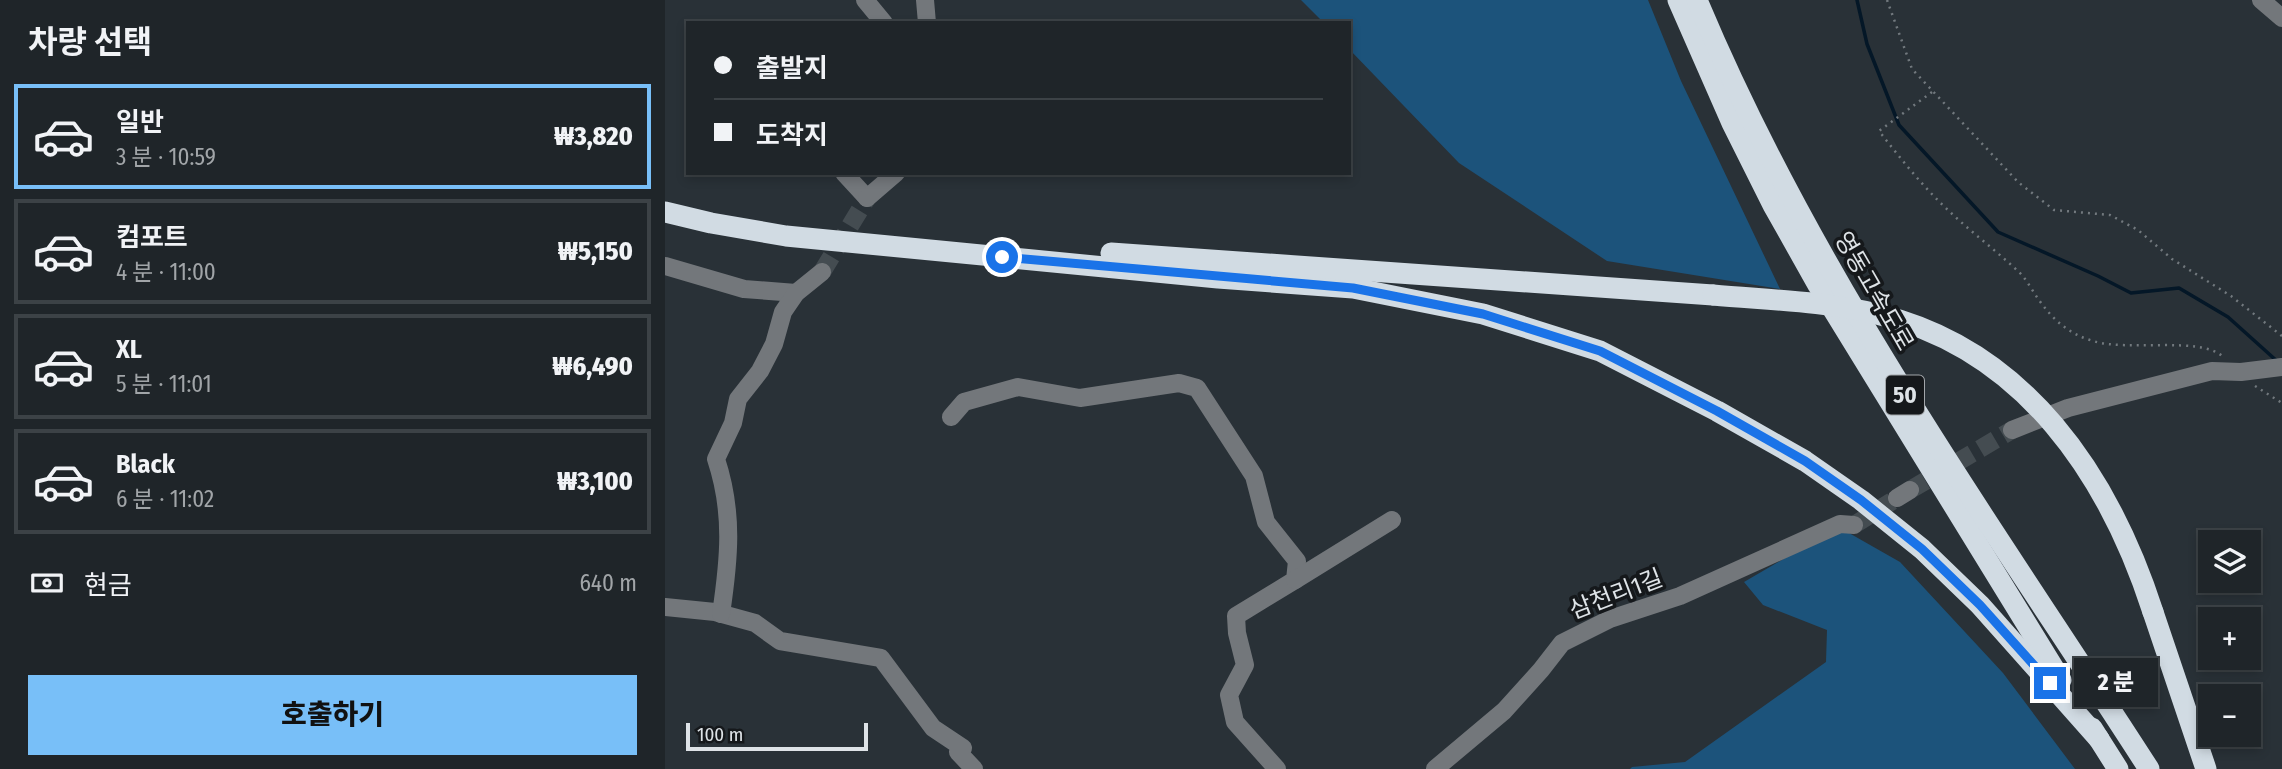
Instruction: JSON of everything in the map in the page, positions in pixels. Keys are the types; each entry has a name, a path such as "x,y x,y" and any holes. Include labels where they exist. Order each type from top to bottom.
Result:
{"highway":[{"name":"영동고속도로","path":"1678,0 1732,123 1773,205 1818,285 2118,769"},
{"name":"영동고속도로","path":"1697,0 1751,119 1802,220 1869,336 1929,433 2149,769"},
{"path":"665,199 780,223 892,235 1233,263 1780,301 1878,314 1939,334 1990,365 2037,406 2080,456 2123,532 2206,769"},
{"path":"665,212 786,236 1218,278 1353,288 1483,314 1600,351 1717,411 1805,461 1861,500 1922,549 1980,605 2099,739"}],"street":[{"path":"865,0 882,21"},
{"path":"925,0 927,21"},
{"path":"2261,0 2282,18"},
{"path":"846,175 867,198"},
{"path":"861,175 867,198"},
{"path":"867,198 894,175"},
{"path":"665,266 744,289 796,293"},
{"path":"721,614 729,556 728,520 716,459 733,423 738,398 760,371 774,344 783,312 796,293 822,272"},
{"path":"2012,430 2068,408 2211,371 2241,372 2282,367"},
{"path":"951,417 964,402 1018,387 1080,398 1179,383 1197,388 1254,476 1266,522 1297,561 1295,580"},
{"path":"1276,769 1235,722 1229,695 1244,665 1236,615 1392,520"},
{"name":"삼천리1길","path":"1435,769 1504,711 1562,643 1610,619 1681,596 1840,524 1854,525"},
{"path":"665,607 721,614 755,623 780,641 880,658 933,728 963,748 958,752 974,769"}],"path":[{"path":"1887,0 1912,69 2018,182 2054,210 2110,215 2137,230 2172,259 2231,296 2282,336"},
{"path":"1932,92 1879,131 1911,171 1948,210 2023,276 2059,325 2093,342 2126,347 2200,346 2215,350 2248,381 2282,404"}],"shaded area":[{"path":"1301,0 1648,0 1681,81 1780,289 1607,261 1459,163 1351,51 1351,21 1322,21"},
{"path":"1828,533 1849,533 1900,562 2003,673 2075,769 1630,769 1685,762 1826,662 1827,630 1763,605 1744,582"}],"waterway":[{"path":"1857,0 1867,44 1899,125 1998,232 2131,293 2179,288 2228,317 2278,362"}],"tunnel":[{"path":"822,272 867,198"},
{"path":"1910,490 2012,430"},
{"path":"1854,525 1897,498"}],"route":[{"path":"1002,257 1353,288 1483,314 1600,351 1717,411 1805,461 1861,500 1922,549 1980,605 2050,683"}]}
